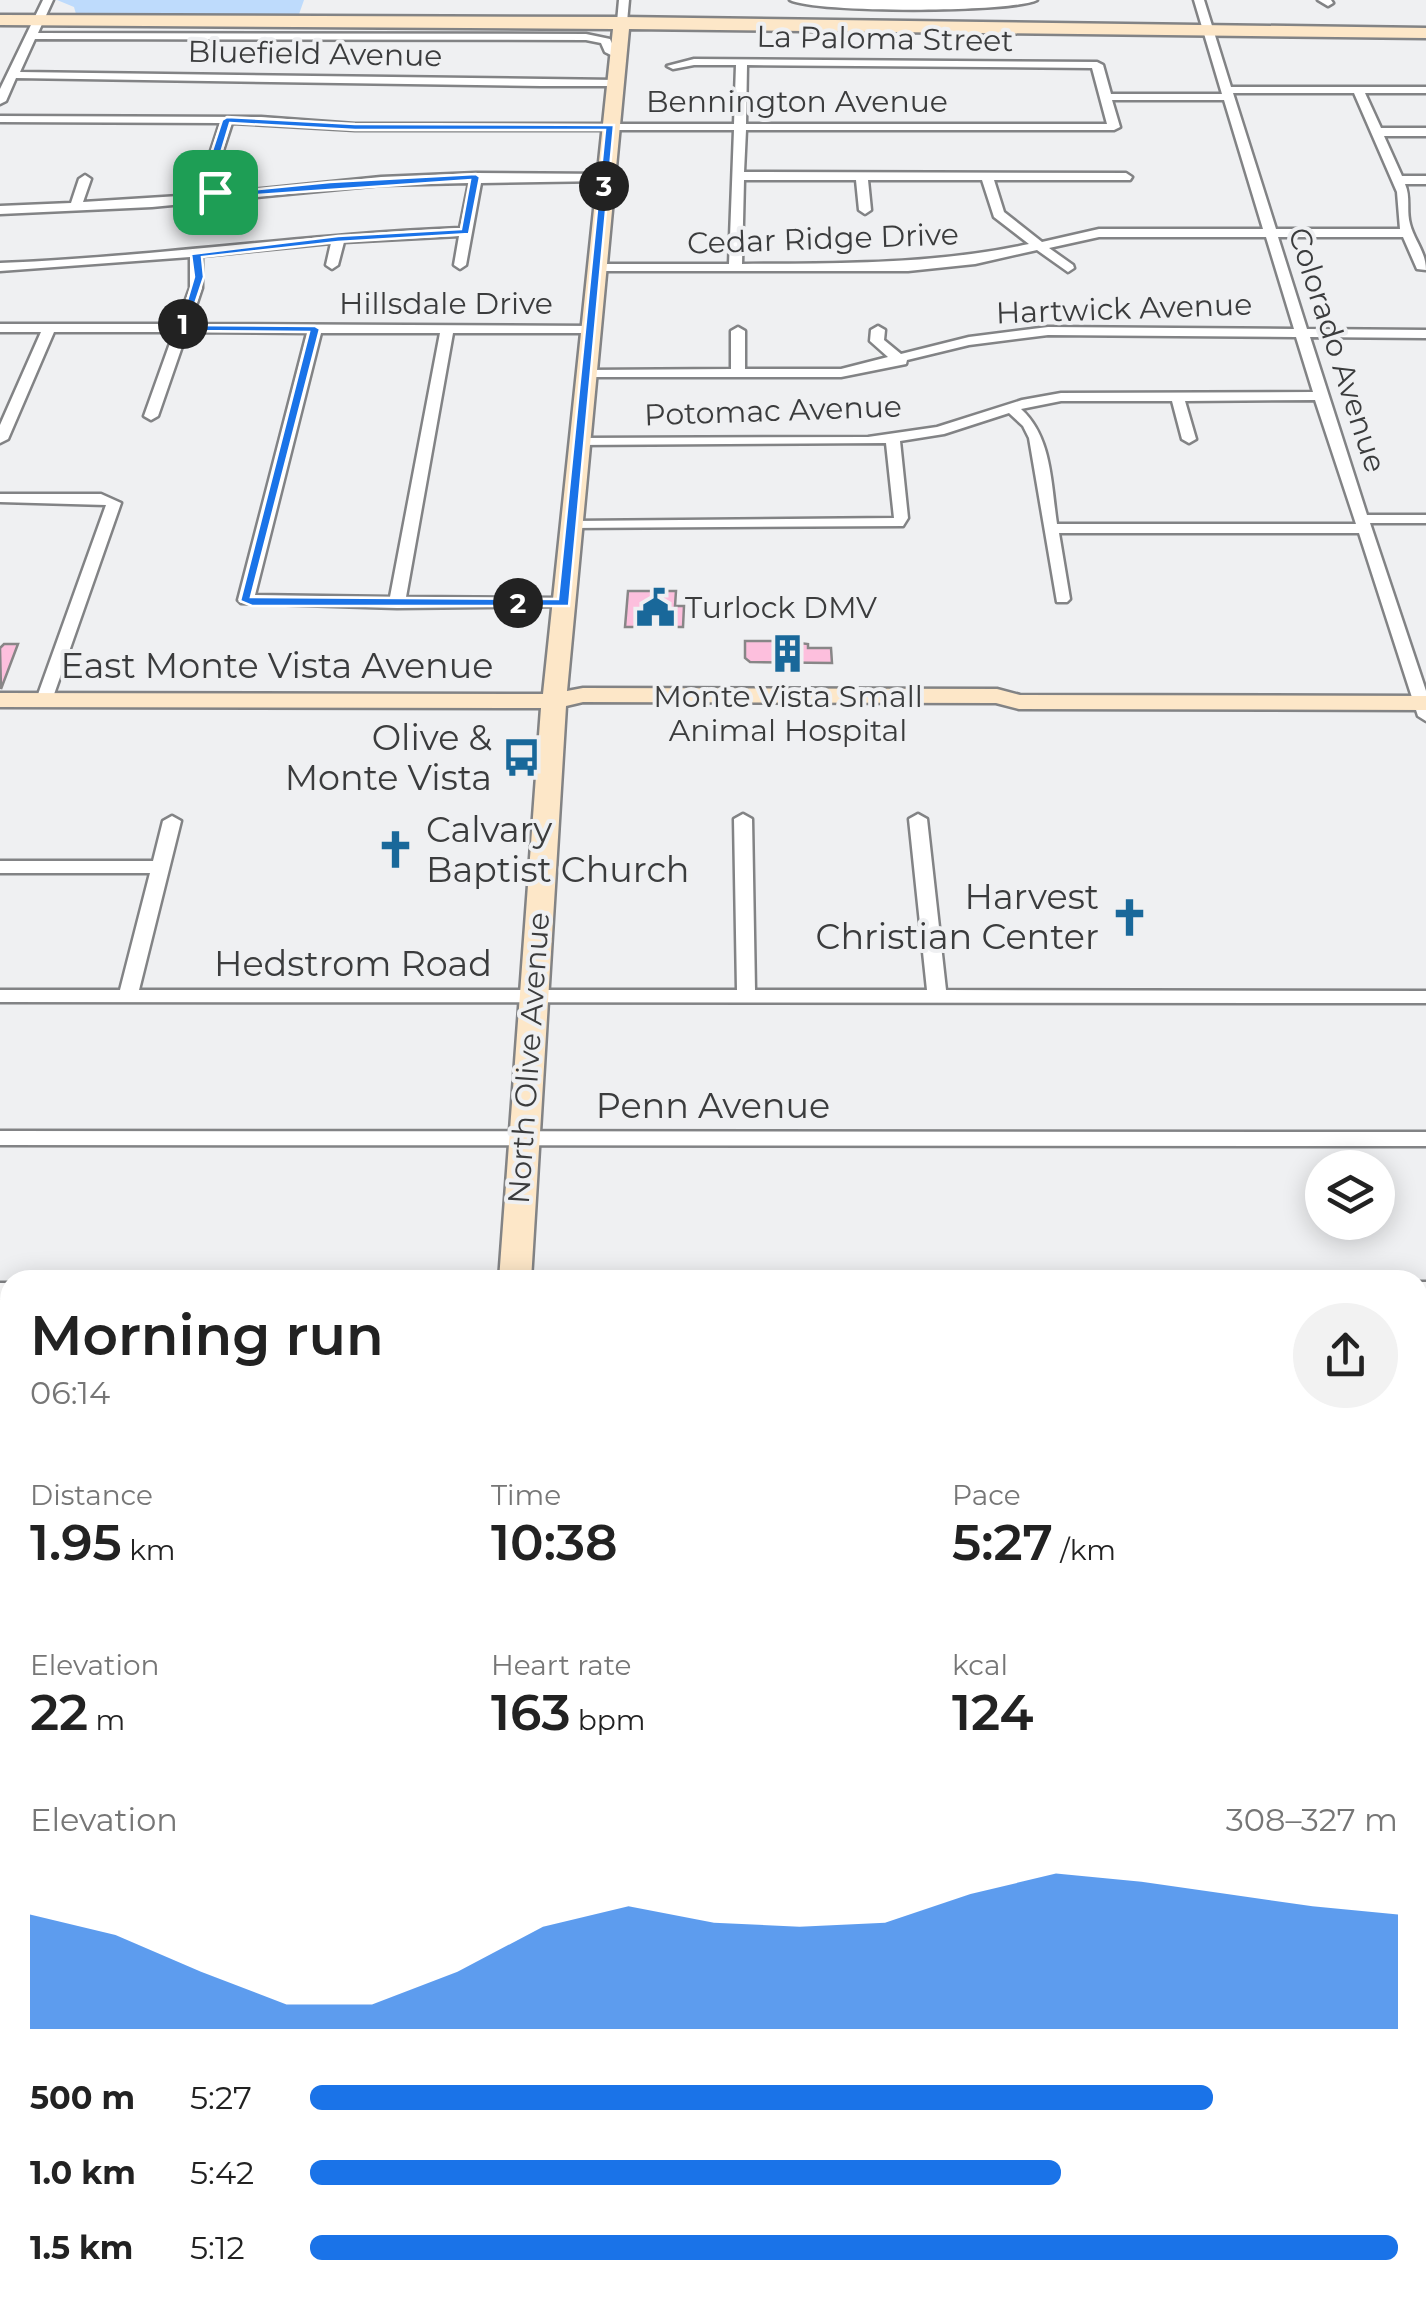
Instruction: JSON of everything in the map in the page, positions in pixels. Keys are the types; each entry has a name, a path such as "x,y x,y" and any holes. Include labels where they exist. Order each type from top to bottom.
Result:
{"street":[{"path":"0,101 48,0"},
{"path":"35,28 494,21 587,16 604,11 616,0"},
{"name":"North Olive Avenue","path":"516,1270 554,701 610,128 626,63 624,0"},
{"path":"638,0 640,12 646,16 708,28"},
{"path":"795,0 991,5 1032,0"},
{"name":"Colorado Avenue","path":"1200,0 1301,330 1424,707"},
{"path":"0,20 106,36 583,37 606,41 609,50 626,63 658,36 708,28"},
{"path":"494,21 622,27"},
{"path":"0,28 622,27 1426,36"},
{"path":"734,268 742,62"},
{"name":"La Paloma Street","path":"673,66 742,62 1097,65 1106,97"},
{"name":"Bluefield Avenue","path":"13,75 261,76 374,83 626,63"},
{"path":"1358,90 1399,180 1407,232 1424,266"},
{"path":"1106,97 1426,90"},
{"name":"Bennington Avenue","path":"0,119 227,120 355,127 1114,127 1106,97"},
{"path":"866,111 868,127"},
{"path":"990,112 992,127"},
{"path":"216,196 213,163 227,120"},
{"path":"1377,132 1426,132"},
{"path":"736,176 1126,177"},
{"path":"862,176 865,210"},
{"path":"460,265 476,177"},
{"path":"0,210 75,208 347,183 605,177"},
{"path":"987,177 998,214 1068,268"},
{"path":"75,208 85,179"},
{"path":"1399,180 1426,180"},
{"path":"0,267 466,232"},
{"name":"Cedar Ridge Drive","path":"598,268 930,266 1117,232 1407,232"},
{"path":"332,264 338,239"},
{"path":"151,416 199,277 196,254"},
{"name":"Hillsdale Drive","path":"0,328 591,329"},
{"path":"0,440 49,328"},
{"path":"315,329 246,600 564,603"},
{"path":"397,603 447,329"},
{"path":"878,330 877,341 901,361"},
{"name":"Hartwick Avenue","path":"587,374 841,373 970,341 1027,332 1301,330 1426,334"},
{"path":"738,332 738,374"},
{"path":"1177,395 1189,439"},
{"name":"Potomac Avenue","path":"581,442 819,443 893,439 1074,396 1322,396"},
{"path":"1011,408 1024,418 1036,438 1062,599"},
{"path":"572,525 898,524 901,518 893,439"},
{"path":"0,498 112,500 114,506 44,700"},
{"path":"1051,528 1363,524 1426,519"},
{"name":"East Monte Vista Avenue","path":"0,700 554,701 584,695 996,696 1019,702 1424,707"},
{"path":"842,709 919,703 925,696"},
{"name":"East Monte Vista Avenue","path":"554,701 582,708 842,709 998,709 1019,702"},
{"path":"918,819 937,997"},
{"path":"743,820 746,997"},
{"path":"128,996 172,821"},
{"path":"0,867 160,867"},
{"name":"Hedstrom Road","path":"0,996 1426,998"},
{"name":"Penn Avenue","path":"0,1138 1426,1140"}],"shaded area":[{"path":"57,0 304,0 298,17 76,14 74,7"}],"building":[{"name":"Turlock DMV","path":"628,591 676,591 675,606 684,606 683,627 625,627"},
{"name":"Monte Vista Small Animal Hospital","path":"745,641 783,641 808,644 808,648 831,648 832,663 750,662 745,658"},
{"path":"4,644 18,644 1,689 0,648"}],"place":[{"name":"Turlock DMV","path":"655,608"},
{"name":"Monte Vista Small Animal Hospital","path":"788,653"},
{"name":"Olive & Monte Vista","path":"522,758"},
{"name":"Calvary Baptist Church","path":"396,850"},
{"name":"Harvest Christian Center","path":"1129,917"}],"route":[{"path":"227,120 355,127 610,128 564,603 252,602 244,598 315,329 182,328 199,277 196,254 338,239 466,232 476,177 330,184 216,196 215,192 214,156 227,120"}]}
